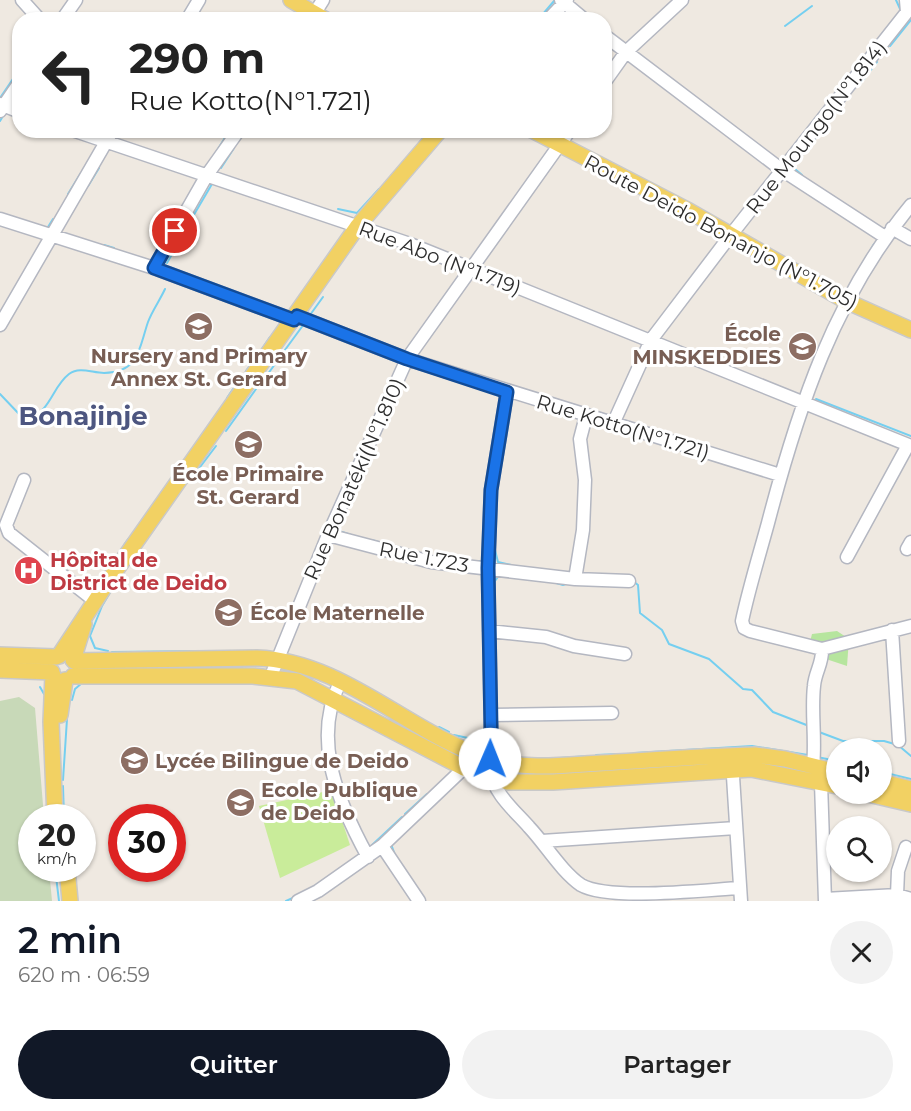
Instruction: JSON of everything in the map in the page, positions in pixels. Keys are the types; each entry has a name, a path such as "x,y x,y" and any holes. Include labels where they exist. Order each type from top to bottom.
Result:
{"main road":[{"path":"291,0 317,12"},
{"path":"55,804 51,722 63,667 85,618 357,227 433,138"},
{"name":"Route Deido Bonanjo (N°1.705)","path":"547,138 680,206 846,302 911,330"},
{"path":"0,655 63,667 271,676 297,681 464,768 492,778 519,782 553,783 732,763 770,756 814,759 826,766"},
{"path":"0,670 276,659 304,667 340,682 414,723 483,757 528,767 732,763 826,784"},
{"path":"62,804 59,745 63,667"},
{"path":"406,737 414,723"},
{"path":"892,784 911,789"},
{"path":"892,800 911,804"},
{"path":"60,882 62,901"},
{"path":"68,882 70,901"}],"street":[{"path":"21,0 32,12"},
{"path":"612,72 626,52 682,0"},
{"path":"564,1 576,12"},
{"name":"Rue Moungo(N°1.814)","path":"613,424 651,340 908,7"},
{"path":"612,41 782,170 888,232 911,239"},
{"path":"1,107 12,93"},
{"name":"Rue Abo (N°1.719)","path":"94,138 207,175 470,268 910,445"},
{"path":"2,317 108,138"},
{"path":"154,268 207,175 233,138"},
{"name":"Rue Bonatéki(N°1.810)","path":"271,676 328,535 407,359 565,138"},
{"path":"911,205 888,232 846,302 802,402 780,475 742,624 750,631 822,649 911,626"},
{"name":"Rue Kotto(N°1.721)","path":"0,219 154,268 407,359 507,392 780,475"},
{"path":"507,392 493,468 488,568 491,715 488,741 483,757 492,778 504,799 572,877 598,897 740,888"},
{"path":"575,579 582,530 585,480 580,439 586,416"},
{"path":"847,557 910,445"},
{"path":"24,480 6,525 9,533 95,601"},
{"name":"Rue 1.723","path":"328,535 431,562 575,579 629,581"},
{"path":"892,630 899,741"},
{"path":"489,631 546,637 592,650 625,654"},
{"path":"814,759 816,729 813,687 821,665 822,649"},
{"path":"340,682 327,718 330,761 346,813 368,857"},
{"path":"491,715 612,713"},
{"path":"298,901 368,857 464,768 483,757"},
{"path":"732,763 741,901"},
{"path":"820,783 825,900 897,895 911,899"},
{"path":"542,841 736,828"},
{"path":"382,846 419,901"},
{"path":"897,895 898,871 906,847"}],"green space":[{"path":"837,631 849,639 847,666 817,656 809,646 812,634"},
{"path":"19,697 35,708 43,804 18,804 18,882 50,882 52,901 0,901 0,701"},
{"path":"332,790 350,845 280,878 259,806"}],"waterway":[{"path":"896,0 901,11"},
{"path":"545,12 554,1"},
{"path":"785,26 812,6"},
{"path":"890,46 911,20"},
{"path":"859,85 877,62"},
{"path":"0,98 12,80"},
{"path":"0,121 3,116"},
{"path":"804,152 829,122"},
{"path":"215,154 225,138"},
{"path":"221,168 234,148"},
{"path":"795,163 795,169 802,175"},
{"path":"88,186 99,168"},
{"path":"68,194 81,173"},
{"path":"182,235 212,184"},
{"path":"338,209 357,213 379,189"},
{"path":"681,215 689,220"},
{"path":"48,227 53,219"},
{"path":"167,263 180,240"},
{"path":"870,251 874,244"},
{"path":"104,245 114,248"},
{"path":"0,394 20,415 29,418 42,410 63,379 69,374 82,370 116,372 125,368 136,357 150,318 165,289"},
{"path":"310,315 323,297"},
{"path":"282,354 304,324"},
{"path":"260,352 270,337"},
{"path":"246,371 256,357"},
{"path":"262,382 278,360"},
{"path":"227,398 233,389"},
{"path":"226,431 256,389"},
{"path":"816,399 911,436"},
{"path":"489,466 493,442"},
{"path":"191,479 216,446"},
{"path":"339,531 354,536"},
{"path":"124,545 129,538"},
{"path":"371,540 435,557"},
{"path":"495,550 498,562 511,565"},
{"path":"471,561 481,561"},
{"path":"495,600 495,581 500,574"},
{"path":"633,581 638,585 640,613 662,630 669,644 709,659 743,689 752,690 773,712 809,726"},
{"path":"553,582 563,585 568,583"},
{"path":"108,651 95,648 90,636 102,606 113,587"},
{"path":"112,652 206,651"},
{"path":"298,657 312,662"},
{"path":"72,700 75,689 82,683"},
{"path":"40,687 44,694"},
{"path":"63,780 67,719"},
{"path":"439,727 449,732"},
{"path":"454,735 468,738 482,730"},
{"path":"496,730 498,746 504,755"},
{"path":"819,732 843,741 884,741 898,745 911,756"},
{"path":"635,753 752,746 808,755"},
{"path":"596,755 621,754"},
{"path":"545,759 589,756"},
{"path":"817,757 826,759"},
{"path":"892,774 911,779"},
{"path":"467,778 477,780"},
{"path":"63,786 64,804"},
{"path":"514,789 535,789"},
{"path":"405,814 427,794"},
{"path":"371,846 402,817"},
{"path":"391,844 395,855"},
{"path":"409,876 414,883"},
{"path":"57,882 59,901"},
{"path":"286,901 295,897"}],"place":[{"name":"Nursery and Primary Annex St. Gerard","path":"199,326"},
{"name":"École MINSKEDDIES","path":"802,346"},
{"name":"École Primaire St. Gerard","path":"248,444"},
{"name":"Hôpital de District de Deido","path":"29,571"},
{"name":"École Maternelle","path":"229,613"},
{"name":"Lycée Bilingue de Deido","path":"134,761"},
{"name":"Ecole Publique de Deido","path":"240,802"}],"district":[{"name":"Bonajinje","path":"83,416"}],"route":[{"path":"175,231 154,268 294,320 297,316 407,359 507,392 491,490 488,568 491,728 488,741 490,759"}]}
